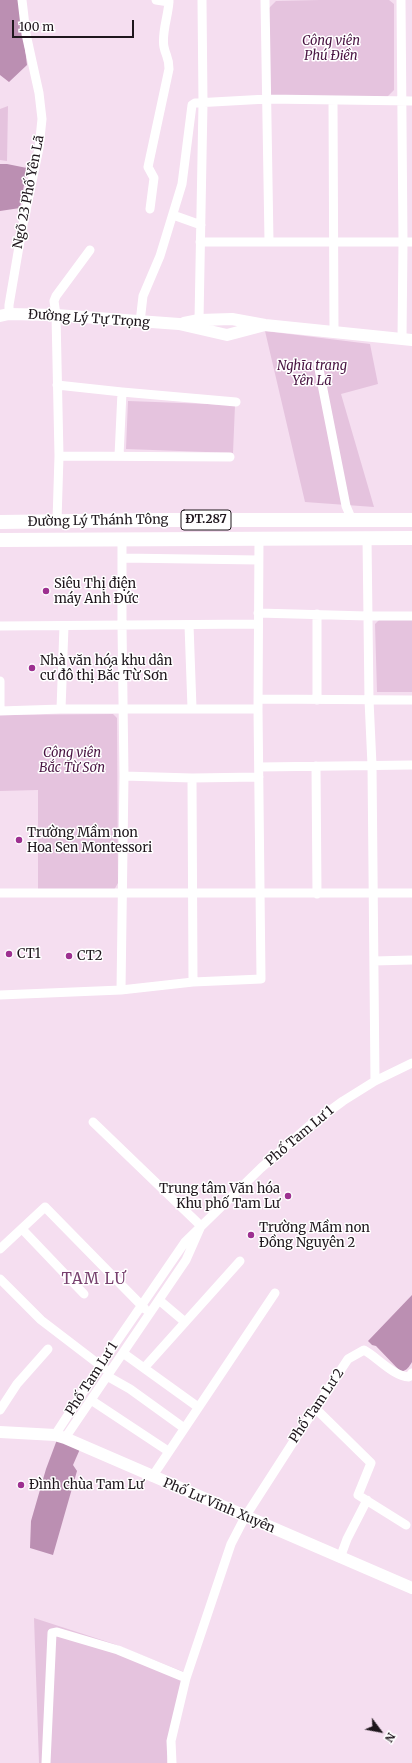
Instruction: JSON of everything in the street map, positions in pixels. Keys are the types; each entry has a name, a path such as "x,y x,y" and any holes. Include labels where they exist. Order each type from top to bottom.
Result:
{"main road":[{"name":"Đường Lý Tự Trọng","path":"4,315 56,316 179,324 228,335 265,325"},
{"name":"Đường Lý Tự Trọng","path":"179,324 199,320 232,319 265,325 407,339"},
{"name":"Đường Lý Thánh Tông","path":"0,522 412,520"},
{"path":"31,521 31,540"},
{"name":"Đường Lý Thánh Tông","path":"0,540 412,538"},
{"name":"Phố Lư Vĩnh Xuyên","path":"0,1432 60,1437 412,1588"}],"street":[{"name":"Ngõ 23 Phố Yên Lã","path":"4,315 9,305 22,229 39,148 42,119 39,93 26,34 22,0"},
{"path":"150,209 154,178 148,167 169,58 164,47 169,1 156,0"},
{"path":"199,320 203,103 202,0"},
{"path":"265,0 269,241"},
{"path":"401,0 402,101 407,242 407,339"},
{"path":"140,322 143,296 160,256 182,184 191,106 195,103 267,99 412,102"},
{"path":"333,101 334,331"},
{"path":"173,215 201,225"},
{"path":"200,242 407,242"},
{"path":"57,521 59,456 56,316 54,301 56,296 90,250"},
{"path":"318,364 346,506 352,520"},
{"path":"57,385 236,402"},
{"path":"119,456 122,392"},
{"path":"59,456 230,457"},
{"path":"367,538 367,616 372,765 372,894 375,1082"},
{"path":"0,995 121,990 193,982 261,979 258,709 259,539"},
{"path":"121,990 121,894 124,776 122,540"},
{"path":"122,558 258,560"},
{"path":"258,614 412,616"},
{"path":"317,614 317,700"},
{"path":"0,626 258,624"},
{"path":"189,625 192,708"},
{"path":"61,709 64,626"},
{"path":"0,681 0,711 61,709 258,709"},
{"path":"258,699 412,700"},
{"path":"259,767 412,765"},
{"path":"316,766 317,894"},
{"path":"124,776 192,778 259,777"},
{"path":"192,778 193,982"},
{"path":"0,893 412,894"},
{"path":"374,961 412,960"},
{"name":"Phố Tam Lư 1","path":"60,1437 100,1366 185,1242 261,1168 331,1108 375,1082 412,1063"},
{"path":"93,1122 201,1226"},
{"path":"0,1249 45,1207 141,1306 151,1312"},
{"name":"Phố Tam Lư 1","path":"60,1437 91,1400 186,1260 201,1226"},
{"path":"22,1229 84,1294"},
{"path":"144,1368 240,1261"},
{"path":"0,1279 41,1320 100,1366 108,1374 184,1428"},
{"path":"152,1477 275,1293"},
{"path":"159,1300 185,1322"},
{"path":"0,1410 17,1384 48,1349"},
{"name":"Phố Tam Lư 2","path":"172,1763 171,1741 186,1678 231,1544 245,1517 348,1359 364,1350 393,1370 411,1378"},
{"path":"123,1353 198,1407"},
{"path":"91,1400 168,1451"},
{"path":"315,1408 371,1464 358,1495 406,1525"},
{"path":"340,1558 347,1539 367,1500"},
{"path":"46,1763 52,1633 57,1632 118,1650 186,1678"}],"green space":[{"name":"Công viên Phú Điền","path":"389,0 394,4 394,90 387,97 271,97 269,92 269,8 276,1"},
{"path":"8,106 7,161 0,160 0,109"},
{"name":"Nghĩa trang Yên Lã","path":"265,331 370,344 378,384 341,394 374,507 305,502"},
{"path":"128,401 235,405 233,453 126,449"},
{"path":"412,617 412,692 377,692 375,624 381,618"},
{"name":"Công viên Bắc Từ Sơn","path":"113,714 117,718 118,883 114,890 38,889 38,790 0,791 0,715"},
{"path":"34,1618 114,1644 184,1672 169,1734 167,1763 39,1763"}],"shaded area":[{"path":"0,0 19,0 27,65 9,82 0,75"},
{"path":"0,164 27,168 20,208 0,211"},
{"path":"412,1295 412,1362 406,1370 400,1371 376,1346 372,1345 368,1341"},
{"path":"58,1437 80,1449 73,1465 77,1471 53,1555 30,1548 31,1521 46,1469"}],"place":[{"name":"Siêu Thị điện máy Anh Đức","path":"46,591"},
{"name":"Nhà văn hóa khu dân cư đô thị Bắc Từ Sơn","path":"32,668"},
{"name":"Trường Mầm non Hoa Sen Montessori","path":"19,840"},
{"name":"CT1","path":"9,954"},
{"name":"CT2","path":"69,956"},
{"name":"Trung tâm Văn hóa Khu phố Tam Lư","path":"288,1196"},
{"name":"Trường Mầm non Đồng Nguyên 2","path":"251,1235"},
{"name":"Đình chùa Tam Lư","path":"21,1485"}],"district":[{"name":"TAM LƯ","path":"94,1280"}]}
